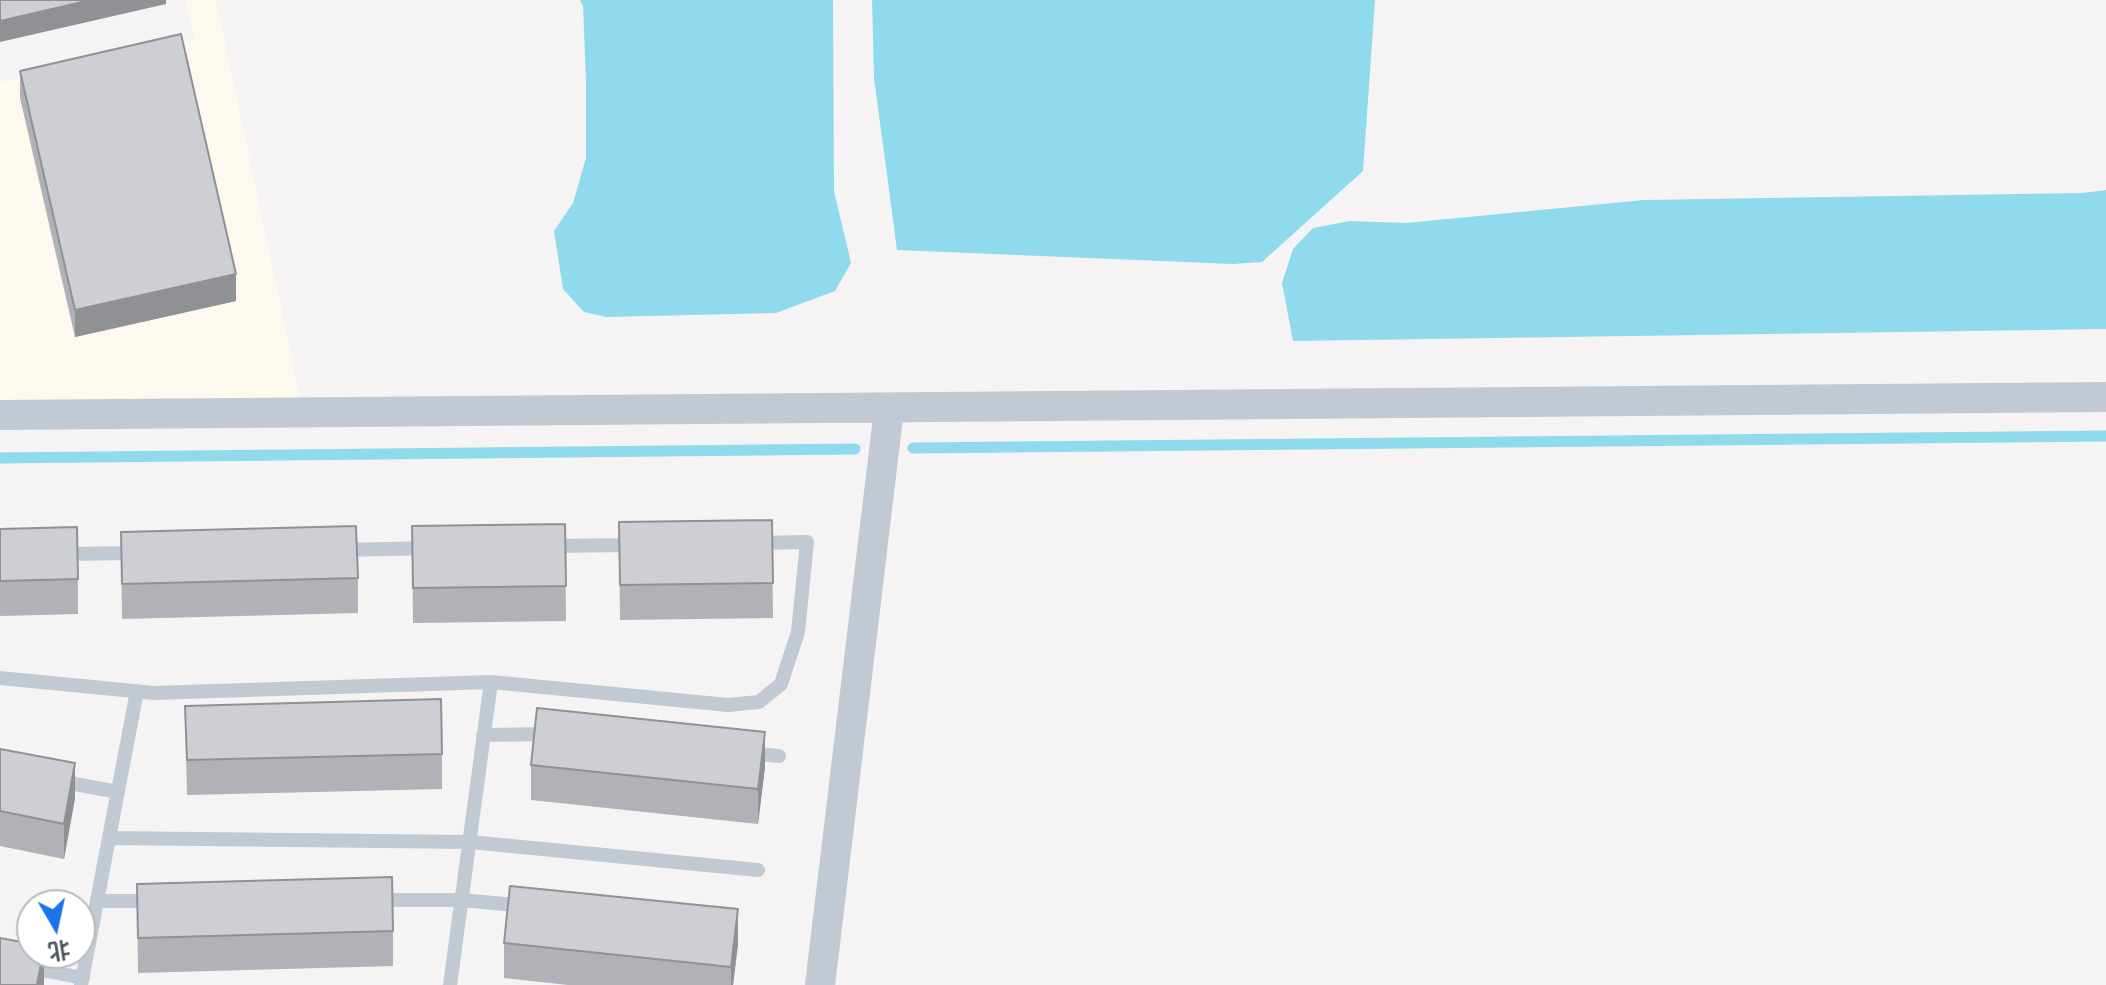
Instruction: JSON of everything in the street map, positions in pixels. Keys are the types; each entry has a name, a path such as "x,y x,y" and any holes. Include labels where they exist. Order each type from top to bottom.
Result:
{"street":[{"path":"0,415 2106,397"},
{"path":"820,985 889,409"}],"lane":[{"path":"0,678 169,693 491,682 728,705 759,702 781,684 798,632 807,542 744,543"},
{"path":"538,546 649,544"},
{"path":"332,550 443,548"},
{"path":"47,555 158,553"},
{"path":"450,985 491,682"},
{"path":"0,962 82,982 137,691"},
{"path":"483,735 562,735"},
{"path":"732,752 779,756"},
{"path":"44,778 118,792"},
{"path":"109,838 470,842 758,870"},
{"path":"366,900 461,900 539,907"},
{"path":"97,901 177,901"}],"shaded area":[{"path":"186,0 216,0 301,402 0,406 0,82 195,41"}],"water":[{"path":"580,0 833,0 834,191 851,263 835,291 776,313 606,317 584,312 563,289 554,231 573,203 586,158 586,81 583,6"},
{"path":"872,0 1375,0 1363,171 1262,262 1233,264 897,250 874,78"},
{"path":"2106,190 2106,329 1293,341 1282,283 1293,249 1313,228 1350,221 1406,223 1644,200 2082,193"}],"building":[{"path":"0,0 91,0 0,21"},
{"path":"181,34 236,274 75,310 20,71"},
{"path":"772,520 773,583 620,585 619,522"},
{"path":"565,524 566,586 413,588 412,526"},
{"path":"356,526 358,578 122,584 121,532"},
{"path":"77,527 78,579 0,581 0,529"},
{"path":"441,699 442,754 187,760 185,706"},
{"path":"537,708 765,732 758,789 531,765"},
{"path":"0,749 75,763 64,824 0,811"},
{"path":"392,877 393,931 138,938 137,884"},
{"path":"510,886 738,909 731,967 504,943"},
{"path":"0,938 16,941 16,969 40,969 37,985 0,985"}],"waterway":[{"path":"913,448 2106,436"},
{"path":"0,458 855,449"}]}
